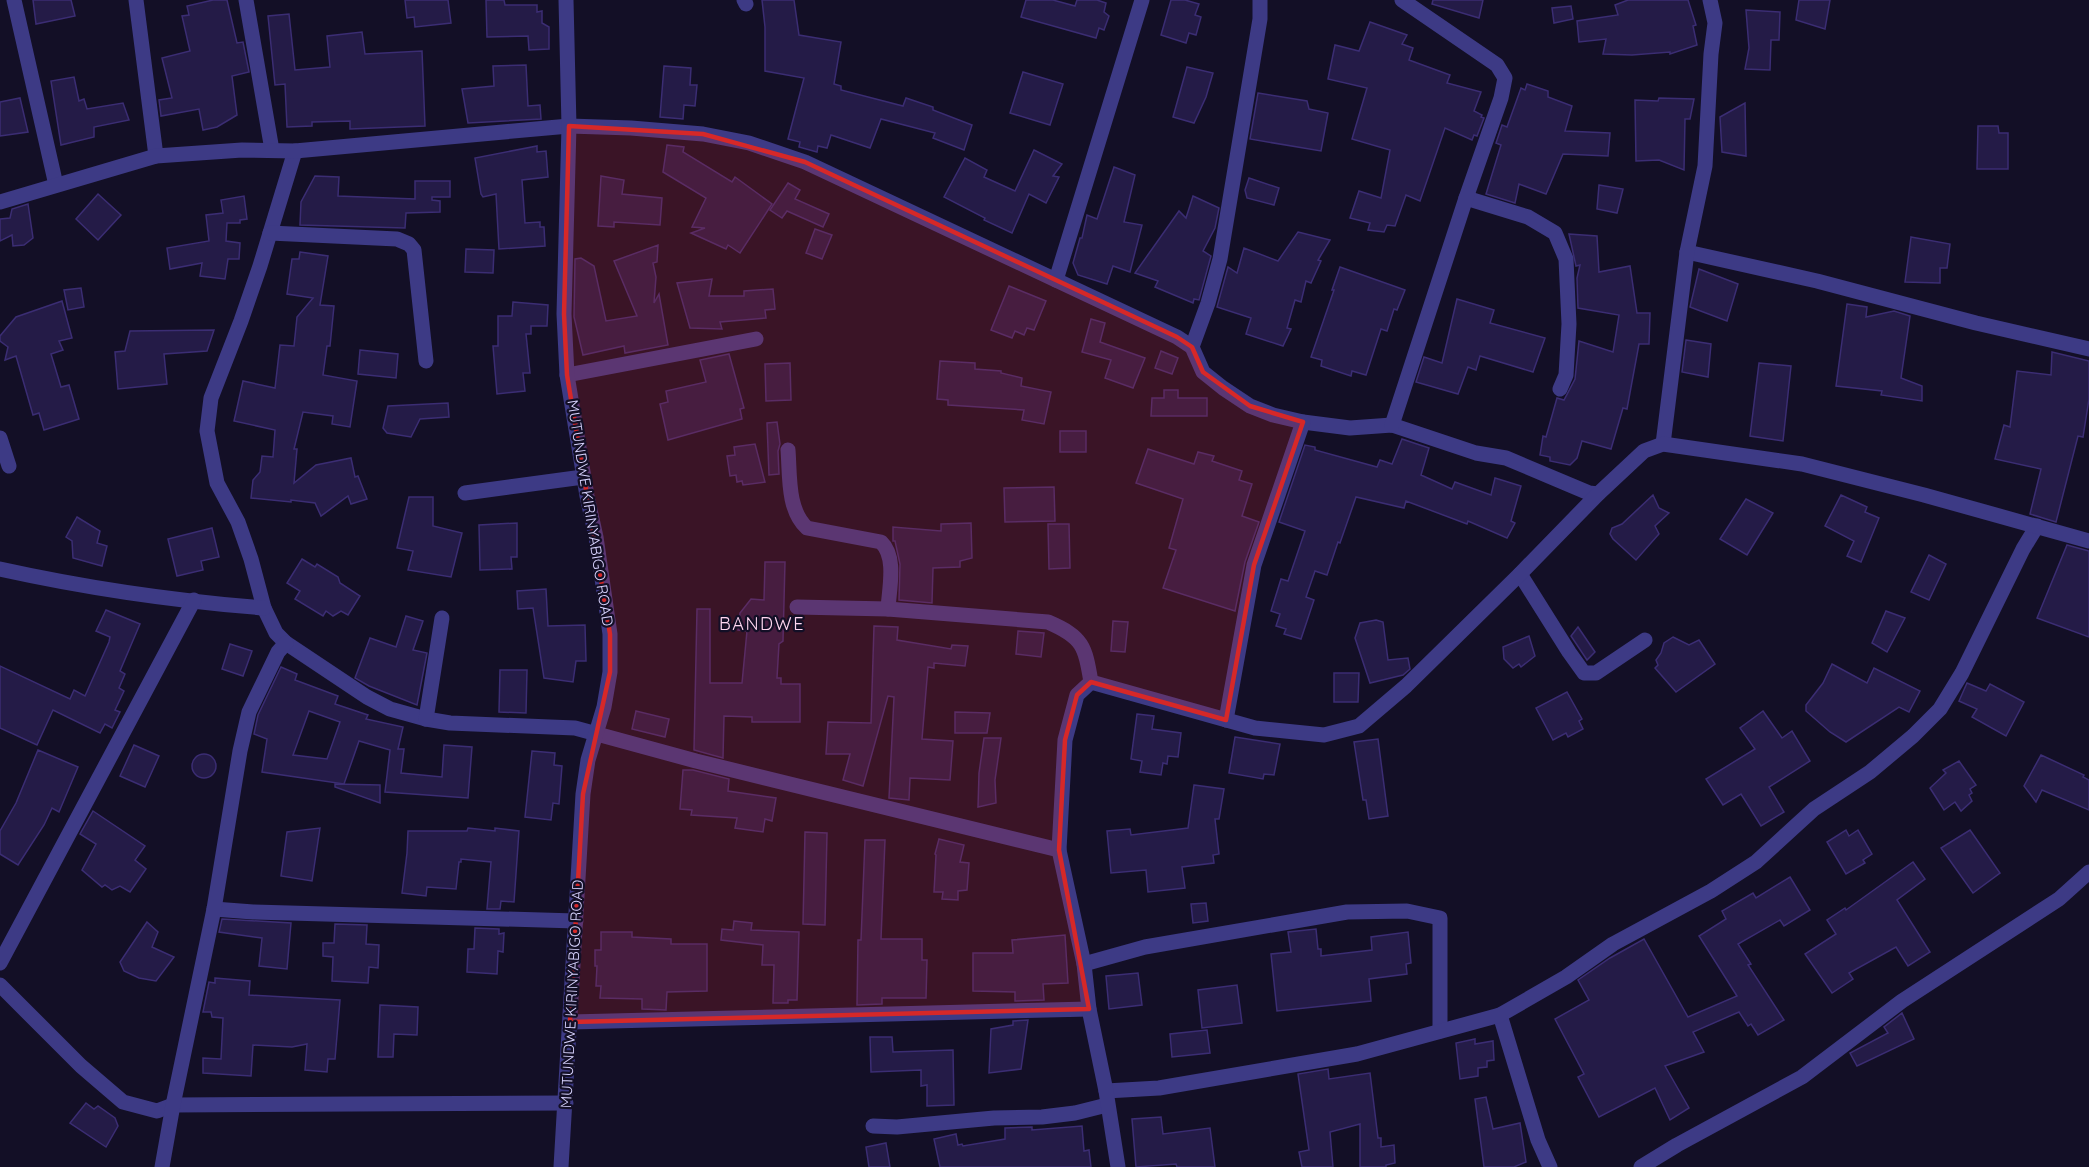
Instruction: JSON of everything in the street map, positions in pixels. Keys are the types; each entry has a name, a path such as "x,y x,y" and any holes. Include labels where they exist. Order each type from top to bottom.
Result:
{"street":[{"path":"14,0 56,184"},
{"path":"136,0 156,156"},
{"path":"246,0 272,150"},
{"name":"MUTUNDWE KIRINYABIGO ROAD","path":"561,1167 583,794 588,760 610,672 610,634 596,537 583,477 567,375 564,314 569,126 566,0"},
{"path":"1056,280 1142,0"},
{"path":"1192,347 1208,303 1220,259 1260,19 1260,0"},
{"path":"1663,444 1687,252 1705,166 1711,54 1715,23 1710,0"},
{"path":"1392,425 1501,98 1505,78 1497,65 1407,1"},
{"path":"0,202 156,156 242,150 295,151 569,126 703,134 749,143 805,162 1177,338 1192,347 1203,372 1250,406 1273,415 1303,422 1350,428 1392,425 1476,453 1506,458 1589,493 1598,494"},
{"path":"295,151 241,321 211,398 207,431 218,483 238,522 264,608 276,633 286,643 390,709 426,719 450,723 552,726 575,729 707,764 1059,850"},
{"path":"1466,198 1528,217 1555,233 1566,259 1569,324 1566,375 1560,390"},
{"path":"270,234 397,239 409,244 414,250 426,361"},
{"path":"1687,252 1817,281 1976,323 2089,349"},
{"path":"567,375 756,339"},
{"path":"1226,720 1254,565 1303,422"},
{"path":"0,438 9,466"},
{"path":"1091,682 1256,728 1323,735 1359,726 1406,686 1644,451 1663,444 1802,464 2089,541"},
{"path":"788,450 794,509 798,520 807,528 881,542 888,548 890,562 888,609"},
{"path":"465,493 583,477"},
{"path":"873,1126 897,1127 1076,1113 1107,1098 1357,1054 1500,1015 1566,977 1613,944 1712,891 1756,862 1814,808 1870,772 1912,736 1940,709 1957,682 2023,549 2037,526"},
{"path":"0,569 52,581 264,608"},
{"path":"1520,574 1584,672 1596,673 1645,639"},
{"path":"0,963 194,600"},
{"path":"797,607 888,609 1048,622 1078,639 1087,653 1091,682"},
{"path":"426,719 442,618"},
{"path":"162,1167 214,909 240,751 249,712 278,652 286,643"},
{"path":"1091,682 1077,694 1065,740 1059,850 1084,964 1089,1010 1118,1167"},
{"path":"1641,1167 1802,1077 1902,1001 2060,899 2089,872"},
{"path":"214,909 576,921"},
{"path":"1084,964 1145,947 1314,917 1347,912 1407,911 1440,918 1440,1030"},
{"path":"0,985 81,1066 123,1102 157,1111 173,1105 566,1103"},
{"path":"570,1022 1089,1010"},
{"path":"1500,1015 1538,1140 1550,1167"}],"highlighted area":[{"path":"569,126 703,134 805,162 1177,337 1192,347 1203,372 1250,406 1303,422 1254,565 1226,720 1091,682 1077,695 1065,740 1059,850 1089,1009 570,1022 583,794 610,672 610,634 567,375 564,314"}],"building":[{"path":"33,0 71,0 75,16 36,24"},
{"path":"213,0 227,0 237,43 243,42 249,72 232,76 237,115 217,127 203,130 199,109 161,116 159,100 172,98 162,58 190,51 182,16 189,15 187,6"},
{"path":"405,0 448,0 451,23 415,27 414,17 407,18"},
{"path":"486,0 504,0 505,5 537,5 537,12 542,11 542,23 549,27 549,49 529,50 528,36 487,37"},
{"path":"762,0 794,0 799,35 841,42 834,84 841,86 841,90 903,106 906,98 933,107 933,110 972,125 964,150 933,138 935,133 881,119 870,148 831,135 827,148 818,146 817,152 799,147 800,142 788,139 804,78 765,71 765,27"},
{"path":"1026,0 1053,0 1075,6 1077,0 1097,0 1106,3 1104,12 1109,16 1104,30 1099,28 1096,38 1021,17"},
{"path":"1171,0 1185,0 1199,4 1195,15 1201,17 1196,35 1189,33 1186,43 1161,35"},
{"path":"1433,0 1483,0 1479,18 1432,4"},
{"path":"1628,0 1688,0 1696,25 1693,26 1697,45 1670,54 1670,52 1632,55 1603,54 1606,39 1579,42 1577,21 1618,15 1615,5"},
{"path":"1799,0 1830,0 1825,29 1796,20"},
{"path":"1571,6 1573,19 1554,23 1552,8"},
{"path":"1746,10 1780,12 1779,40 1771,40 1770,70 1745,69 1749,48"},
{"path":"289,14 295,70 330,67 327,36 362,32 365,54 422,51 425,126 350,129 350,121 312,122 312,126 287,127 285,84 275,85 268,16"},
{"path":"1370,22 1407,35 1402,44 1413,48 1409,60 1450,75 1447,83 1481,92 1474,111 1484,118 1477,136 1474,135 1472,140 1445,128 1420,201 1406,195 1395,226 1387,225 1384,232 1368,230 1370,223 1350,218 1359,191 1381,198 1390,150 1352,139 1367,88 1328,79 1335,45 1359,51"},
{"path":"526,65 528,106 540,105 541,119 468,123 462,89 494,86 493,66"},
{"path":"664,66 691,68 690,85 697,85 695,106 684,105 683,119 660,117"},
{"path":"1187,67 1213,73 1206,97 1194,123 1173,117"},
{"path":"1023,72 1063,84 1050,125 1010,113"},
{"path":"74,77 79,101 84,99 87,109 123,103 129,120 94,127 94,137 61,145 51,81"},
{"path":"1527,84 1548,91 1548,97 1572,106 1565,131 1610,133 1608,156 1563,154 1546,194 1519,184 1515,203 1486,194 1501,145 1496,143 1502,125 1507,127 1521,88 1525,90"},
{"path":"1258,93 1307,101 1309,109 1328,113 1321,151 1250,139"},
{"path":"20,98 28,132 0,136 0,102"},
{"path":"1659,98 1694,99 1690,119 1685,119 1684,170 1659,160 1636,161 1635,100 1658,101"},
{"path":"1745,103 1746,156 1722,152 1720,117"},
{"path":"1978,126 1998,126 1999,133 2008,133 2008,169 1977,169"},
{"path":"667,145 684,147 683,152 732,182 735,177 772,204 740,253 728,245 726,249 691,233 705,228 692,227 706,198 663,172"},
{"path":"537,146 537,152 546,151 548,177 522,180 525,223 540,222 540,227 544,227 545,246 499,249 496,194 483,197 481,194 475,158"},
{"path":"1034,150 1062,164 1053,176 1059,177 1046,203 1029,194 1012,233 944,197 965,158 987,170 984,177 1015,191"},
{"path":"1114,167 1135,175 1124,222 1142,225 1130,272 1113,266 1107,284 1078,275 1073,263 1087,215 1097,219"},
{"path":"315,176 339,177 338,196 415,199 415,181 450,181 450,197 432,197 432,200 440,201 440,212 406,213 405,228 300,225 301,202"},
{"path":"601,176 624,180 622,194 662,198 660,225 614,222 614,227 598,226"},
{"path":"1249,178 1279,188 1274,205 1247,198 1245,190"},
{"path":"788,183 800,190 795,199 829,214 823,227 787,211 782,218 770,210"},
{"path":"1599,185 1623,189 1617,213 1597,209"},
{"path":"98,194 121,215 98,240 76,219"},
{"path":"244,196 247,219 240,220 240,223 227,223 226,241 240,243 239,259 228,259 225,279 200,276 202,263 170,269 167,248 209,241 206,215 223,213 221,200"},
{"path":"1193,196 1219,208 1215,228 1203,251 1211,256 1199,300 1194,299 1193,303 1155,287 1158,281 1135,273 1179,211 1186,218"},
{"path":"28,204 33,238 24,245 13,246 12,235 0,241 0,219 10,218 12,209"},
{"path":"815,229 832,235 822,259 806,253"},
{"path":"1298,232 1330,240 1318,260 1321,261 1311,283 1306,281 1301,302 1295,300 1287,328 1291,329 1283,346 1246,334 1251,318 1217,307 1228,267 1237,273 1244,248 1278,261"},
{"path":"1569,234 1597,236 1599,272 1630,266 1637,313 1650,313 1649,344 1639,344 1627,409 1623,408 1611,449 1582,441 1577,458 1570,465 1550,461 1550,457 1540,455 1543,436 1546,437 1557,398 1564,400 1575,379 1579,341 1613,352 1619,315 1578,308 1577,278 1580,265 1576,266"},
{"path":"1911,237 1950,244 1947,268 1940,268 1940,283 1905,282"},
{"path":"658,245 657,262 653,263 656,277 654,303 659,294 668,345 625,353 624,346 583,355 574,317 575,259 581,258 594,266 606,321 637,316 614,261"},
{"path":"466,249 494,250 493,273 465,272"},
{"path":"300,252 328,256 320,305 334,306 330,346 327,346 323,375 357,381 350,427 332,424 333,416 303,412 294,449 297,449 294,483 316,465 351,458 355,477 358,476 367,499 351,504 348,496 321,516 315,503 251,498 253,480 260,472 262,456 273,457 275,430 234,421 243,381 275,388 280,345 294,346 297,317 313,298 287,294 292,259 299,259"},
{"path":"1340,267 1405,290 1397,310 1394,309 1387,331 1381,329 1366,375 1352,371 1351,376 1321,366 1322,360 1311,357"},
{"path":"1699,269 1738,284 1727,321 1690,307"},
{"path":"712,279 709,296 744,296 744,291 773,289 775,309 765,310 766,318 720,322 722,329 690,328 677,283"},
{"path":"1009,286 1046,301 1034,330 1027,328 1024,335 1015,331 1012,338 991,330"},
{"path":"81,288 84,307 68,310 64,290"},
{"path":"1457,299 1494,310 1490,323 1545,338 1533,372 1480,356 1476,370 1468,367 1458,394 1416,382 1424,357 1442,363"},
{"path":"62,301 72,338 59,341 63,350 51,354 61,387 69,385 79,419 44,430 39,413 33,415 16,356 5,360 8,347 0,341 0,336 16,317"},
{"path":"513,302 548,305 547,326 531,326 531,334 526,334 530,373 523,373 525,391 497,394 493,346 498,346 498,316 512,316"},
{"path":"1847,304 1867,307 1866,317 1894,311 1910,316 1901,378 1922,386 1922,401 1881,395 1882,391 1836,386"},
{"path":"1091,319 1105,323 1100,342 1145,358 1133,388 1105,378 1111,360 1082,352"},
{"path":"214,330 207,351 164,354 167,384 118,389 115,352 125,351 130,331"},
{"path":"1686,340 1711,344 1708,377 1682,372"},
{"path":"360,350 398,354 396,378 358,374"},
{"path":"1161,351 1178,358 1172,374 1155,368"},
{"path":"2052,352 2089,361 2089,399 2083,437 2078,436 2056,522 2030,514 2041,469 1995,459 2004,425 2010,427 2017,371 2051,375"},
{"path":"729,354 744,408 740,409 742,419 668,440 660,404 668,402 666,391 706,382 700,360"},
{"path":"940,361 975,363 975,369 1001,371 1001,373 1022,378 1021,386 1051,392 1044,424 1022,420 1024,410 948,405 948,400 937,399"},
{"path":"790,363 791,400 766,401 765,364"},
{"path":"1759,363 1791,366 1783,441 1750,436"},
{"path":"1164,390 1178,390 1178,398 1207,398 1207,416 1151,416 1152,398 1164,398"},
{"path":"448,403 449,417 420,419 411,437 387,433 383,428 388,406"},
{"path":"777,422 780,444 779,474 769,475 767,423"},
{"path":"1060,431 1086,431 1086,452 1060,452"},
{"path":"1402,439 1429,448 1421,475 1452,489 1455,482 1491,495 1495,478 1521,486 1511,521 1515,523 1507,538 1468,521 1467,524 1406,501 1404,508 1356,497 1327,575 1315,571 1306,597 1314,600 1301,639 1284,634 1286,629 1276,626 1280,614 1271,611 1281,579 1288,581 1305,531 1279,522 1305,445 1315,447 1315,450 1377,467 1380,460 1392,464"},
{"path":"755,444 765,482 743,485 742,481 737,482 736,475 730,476 727,456 735,455 734,447"},
{"path":"1148,449 1194,464 1198,452 1214,456 1212,461 1242,471 1239,480 1252,484 1242,516 1259,522 1245,562 1235,611 1163,588 1176,550 1169,548 1183,499 1136,483"},
{"path":"1054,487 1055,521 1005,522 1004,488"},
{"path":"1653,495 1659,508 1669,513 1655,526 1659,534 1636,560 1610,534 1612,528 1622,524"},
{"path":"1841,495 1867,507 1865,512 1879,518 1861,562 1847,556 1854,541 1825,526"},
{"path":"409,497 433,497 433,526 462,533 451,577 408,570 413,551 397,548"},
{"path":"1746,499 1773,513 1747,555 1720,539"},
{"path":"77,517 100,531 97,543 107,546 102,566 73,558 72,541 66,537"},
{"path":"517,523 517,557 511,557 512,569 480,570 479,525"},
{"path":"971,523 972,558 960,561 960,567 933,568 932,603 899,600 900,564 895,541 893,541 893,527 941,531 941,524"},
{"path":"1048,524 1069,524 1070,568 1049,569"},
{"path":"212,528 219,557 201,561 203,570 177,576 168,539"},
{"path":"2067,545 2089,551 2089,637 2037,618"},
{"path":"1929,555 1946,564 1929,600 1911,592"},
{"path":"302,559 315,567 317,564 338,577 340,583 360,596 348,615 341,611 333,616 326,611 323,616 295,599 300,591 287,583"},
{"path":"765,562 785,562 783,641 779,644 777,678 781,678 781,684 800,684 800,722 752,722 752,717 724,716 723,758 694,750 697,609 710,609 710,683 742,683 747,631 738,630 740,613 751,599 764,600"},
{"path":"546,589 548,626 585,625 586,661 576,661 573,682 544,678 533,608 518,609 517,591"},
{"path":"106,610 140,624 120,671 125,674 119,688 124,691 115,710 120,712 112,728 105,724 100,733 53,710 37,745 0,728 0,666 70,699 74,690 85,696 109,642 110,637 96,631"},
{"path":"1886,611 1905,618 1887,652 1872,643"},
{"path":"406,616 423,621 413,650 427,653 417,705 355,678 370,638 396,647"},
{"path":"1376,620 1383,622 1388,660 1408,658 1410,669 1403,675 1370,683 1355,638 1360,623"},
{"path":"1113,621 1128,622 1125,652 1111,651"},
{"path":"874,626 898,627 897,640 951,649 952,645 968,646 965,666 934,663 934,668 928,667 922,739 953,741 950,780 910,778 909,800 889,798 894,697 888,696 863,786 843,780 850,754 826,754 828,722 871,723"},
{"path":"1578,627 1595,652 1587,660 1571,636"},
{"path":"1018,631 1044,633 1041,657 1016,654"},
{"path":"1529,636 1535,656 1521,667 1519,664 1513,668 1504,659 1503,647"},
{"path":"1673,637 1689,645 1699,640 1715,664 1676,692 1655,668 1658,665 1656,660 1664,643"},
{"path":"230,644 252,651 243,676 222,669"},
{"path":"1832,664 1867,683 1874,668 1920,691 1909,712 1899,707 1846,742 1830,732 1806,711 1806,705 1823,683"},
{"path":"281,667 297,674 295,680 338,696 335,704 368,715 366,719 403,727 398,749 404,749 401,773 442,777 444,745 472,747 468,798 385,792 390,750 359,741 344,784 262,772 267,739 254,734 258,715","holes":["309,711 340,722 327,759 293,755"]},
{"path":"500,670 527,670 526,713 499,712"},
{"path":"1334,673 1359,673 1358,702 1334,702"},
{"path":"1967,683 1986,691 1990,684 2024,702 2006,736 1972,717 1977,709 1959,701"},
{"path":"1567,692 1582,719 1579,721 1583,729 1568,737 1566,733 1553,740 1536,708"},
{"path":"636,711 669,719 665,737 632,729"},
{"path":"1763,711 1782,738 1792,731 1810,761 1769,787 1784,812 1761,826 1741,794 1723,805 1706,779 1755,749 1740,728"},
{"path":"955,712 990,713 987,733 955,733"},
{"path":"1137,714 1154,716 1152,729 1181,733 1178,757 1168,756 1167,764 1163,763 1161,775 1140,772 1142,761 1131,759"},
{"path":"1235,737 1280,744 1274,775 1264,774 1263,779 1229,773"},
{"path":"984,738 1001,738 995,780 996,803 978,807 979,773"},
{"path":"1378,739 1388,816 1369,819 1366,800 1363,800 1354,742"},
{"path":"134,745 159,756 145,787 120,776"},
{"path":"38,750 78,767 59,812 52,808 44,825 18,865 0,854 0,831 16,803"},
{"path":"532,751 555,753 554,765 562,766 559,804 553,803 551,820 525,817"},
{"path":"204,754 213,757 216,766 213,775 204,778 195,775 192,766 195,757"},
{"path":"2041,755 2084,775 2083,777 2089,780 2089,810 2042,790 2036,802 2024,786"},
{"path":"1959,761 1976,785 1970,789 1972,793 1969,795 1972,801 1961,811 1955,802 1944,810 1930,788 1946,773 1943,770"},
{"path":"683,770 693,770 729,779 728,791 776,798 772,821 765,819 763,832 735,828 737,818 691,815 692,810 680,809"},
{"path":"335,784 380,785 380,803 335,787"},
{"path":"1194,785 1224,789 1219,819 1215,819 1219,854 1213,855 1214,863 1182,867 1185,888 1148,892 1146,870 1111,873 1107,831 1130,829 1131,835 1188,828"},
{"path":"93,811 145,846 135,860 146,869 130,892 120,886 112,890 105,885 102,887 82,870 96,844 80,834"},
{"path":"320,828 312,881 281,876 287,832"},
{"path":"468,828 519,831 514,902 501,901 500,909 487,909 491,862 461,859 456,889 427,887 426,896 402,893 408,831 467,831"},
{"path":"1846,830 1849,836 1858,830 1872,854 1863,860 1865,863 1846,874 1827,842"},
{"path":"1970,830 2000,873 1973,893 1941,848"},
{"path":"805,832 827,833 825,925 803,924"},
{"path":"939,839 964,845 960,862 969,863 967,890 958,891 958,900 942,899 943,892 934,892 935,854"},
{"path":"865,840 885,840 881,939 922,939 922,960 927,960 926,998 882,998 882,1004 857,1005 858,940 861,940"},
{"path":"1913,862 1925,879 1897,900 1930,952 1908,966 1896,947 1849,973 1853,979 1832,993 1805,954 1836,934 1827,920 1845,908 1846,910"},
{"path":"1790,877 1810,910 1784,926 1780,920 1738,944 1751,964 1748,965 1784,1020 1758,1035 1751,1024 1748,1026 1739,1012 1693,1032 1704,1052 1665,1066 1689,1108 1670,1120 1655,1088 1599,1117 1578,1077 1584,1074 1555,1019 1589,1000 1578,980 1610,958 1644,939 1688,1017 1737,996 1699,936 1726,919 1722,911 1753,893 1756,898"},
{"path":"1206,903 1208,921 1193,923 1191,904"},
{"path":"222,919 291,923 287,969 259,966 262,938 219,932"},
{"path":"734,921 752,923 751,930 799,932 797,1000 788,1000 788,1003 773,1003 774,965 762,965 763,945 721,940 722,929 733,930"},
{"path":"147,922 158,932 152,947 174,957 156,981 139,978 124,971 120,962"},
{"path":"335,924 367,925 366,944 379,945 378,968 369,967 368,983 332,981 333,957 323,956 323,943 334,943"},
{"path":"475,928 499,929 499,934 504,933 503,952 498,951 497,974 467,972 468,949 474,949"},
{"path":"1316,929 1321,956 1372,950 1371,937 1408,932 1411,963 1406,964 1407,974 1369,979 1371,1001 1277,1011 1271,954 1291,952 1288,932"},
{"path":"601,932 632,932 632,937 671,939 671,944 707,944 707,991 667,992 666,1010 642,1009 642,999 600,998 601,986 596,986 595,950 601,950"},
{"path":"1065,935 1068,983 1043,984 1044,1000 1015,1001 1015,992 973,991 973,953 1013,953 1012,940"},
{"path":"1138,973 1142,1005 1109,1009 1106,976"},
{"path":"215,978 250,981 249,995 340,1000 335,1059 328,1059 327,1072 305,1070 307,1044 292,1047 253,1045 251,1076 203,1073 203,1058 221,1059 223,1018 212,1017 211,1012 203,1012 209,982 215,983"},
{"path":"1237,985 1242,1023 1202,1028 1198,990"},
{"path":"380,1005 418,1007 417,1035 394,1034 393,1057 378,1057"},
{"path":"1902,1013 1914,1039 1857,1066 1850,1053 1888,1033 1884,1027"},
{"path":"1028,1020 1021,1069 989,1073 991,1029 1013,1025 1013,1021"},
{"path":"1207,1030 1210,1053 1172,1057 1170,1034"},
{"path":"870,1037 892,1037 893,1052 953,1050 954,1105 927,1106 927,1085 921,1086 921,1070 871,1072"},
{"path":"1475,1039 1475,1044 1493,1041 1494,1060 1487,1061 1487,1067 1478,1068 1478,1076 1460,1079 1456,1043"},
{"path":"1328,1069 1329,1079 1370,1073 1378,1138 1381,1138 1381,1147 1394,1145 1395,1163 1386,1165 1386,1167 1360,1167 1360,1124 1330,1132 1333,1167 1302,1167 1299,1152 1309,1150 1298,1074"},
{"path":"1486,1097 1493,1129 1520,1123 1526,1162 1514,1167 1484,1167 1475,1099"},
{"path":"86,1103 94,1109 98,1106 115,1118 118,1126 106,1147 70,1123"},
{"path":"1161,1117 1163,1134 1210,1128 1215,1167 1177,1167 1176,1164 1136,1167 1132,1119"},
{"path":"1082,1126 1084,1151 1089,1150 1091,1167 940,1167 934,1139 956,1134 958,1145 963,1146 1005,1139 1005,1128 1032,1127 1032,1130"},
{"path":"886,1143 890,1167 869,1167 866,1147"}],"district":[{"name":"BANDWE","path":"762,624"}]}
